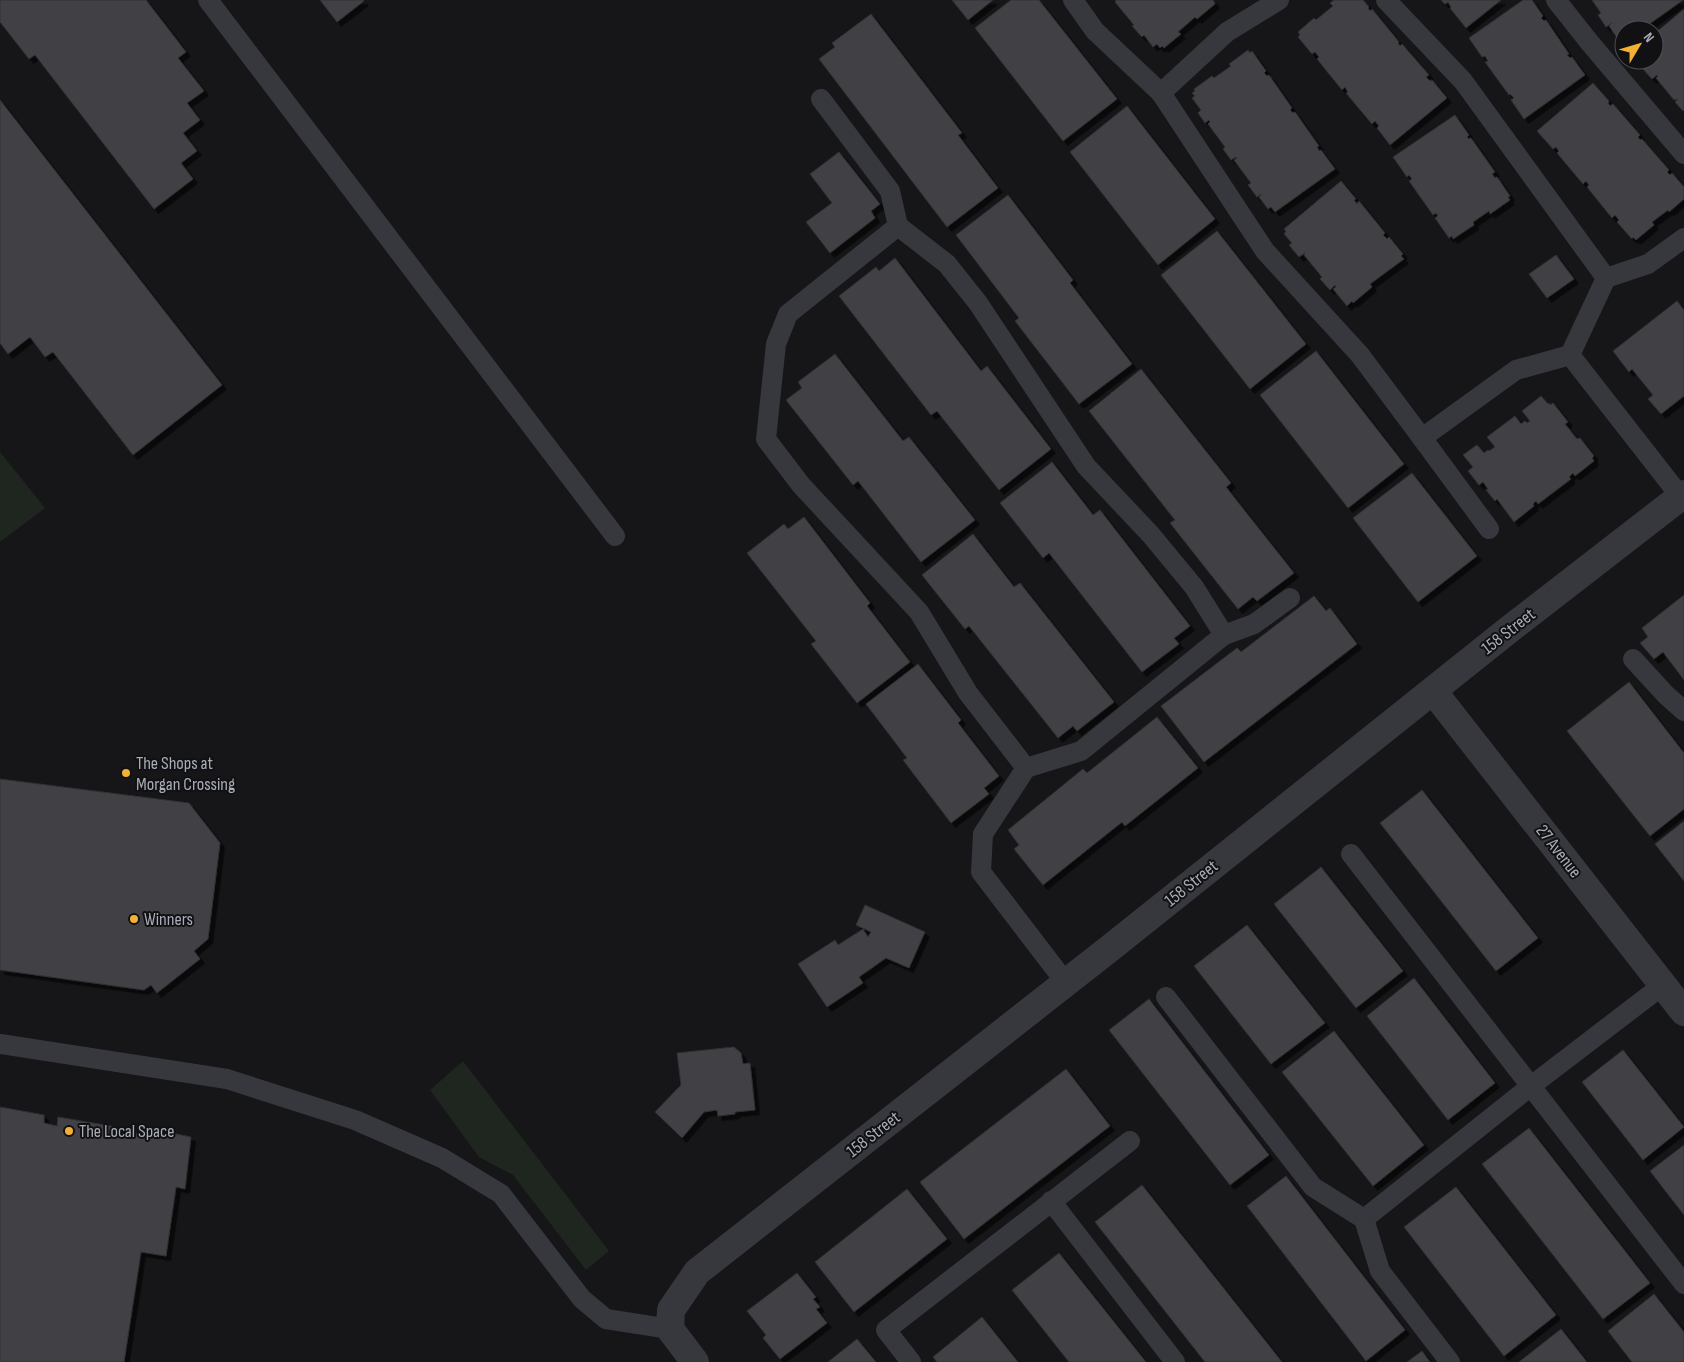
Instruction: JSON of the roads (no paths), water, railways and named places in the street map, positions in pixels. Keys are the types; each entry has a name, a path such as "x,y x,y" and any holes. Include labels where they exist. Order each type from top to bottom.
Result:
{"street":[{"name":"158 Street","path":"670,1329 672,1310 698,1272 1066,983 1511,628 1683,497"},
{"name":"27 Avenue","path":"1433,691 1684,1012"},
{"path":"670,1329 696,1362"}],"lane":[{"path":"208,0 615,536"},
{"path":"1073,0 1095,31 1161,93 1265,251 1360,355 1489,529"},
{"path":"1161,93 1227,32 1279,0"},
{"path":"1386,0 1463,81 1606,278"},
{"path":"1556,0 1684,154"},
{"path":"821,99 890,191 898,226 947,264 978,303 1086,466 1151,535 1194,587 1224,635"},
{"path":"898,226 788,314 776,344 766,440 801,485 919,612 968,693 1026,768"},
{"path":"1422,438 1516,370 1570,354 1606,278 1648,264 1684,238"},
{"path":"1570,354 1683,497"},
{"path":"1066,983 981,872 983,834 1026,768 1080,751 1224,635 1254,624 1290,598"},
{"path":"1633,658 1666,695 1684,711"},
{"path":"1351,854 1684,1284"},
{"path":"1364,1219 1531,1086 1663,985"},
{"path":"1166,998 1312,1187 1364,1219 1380,1272 1450,1362"},
{"path":"0,1044 226,1079 356,1120 442,1158 501,1194 582,1299 606,1319 670,1329"},
{"path":"911,1362 886,1330 1130,1140"},
{"path":"1051,1201 1175,1362"}],"place":[{"name":"The Shops at Morgan Crossing","path":"126,773"},
{"name":"Winners","path":"134,919"},
{"name":"The Local Space","path":"69,1131"}]}
